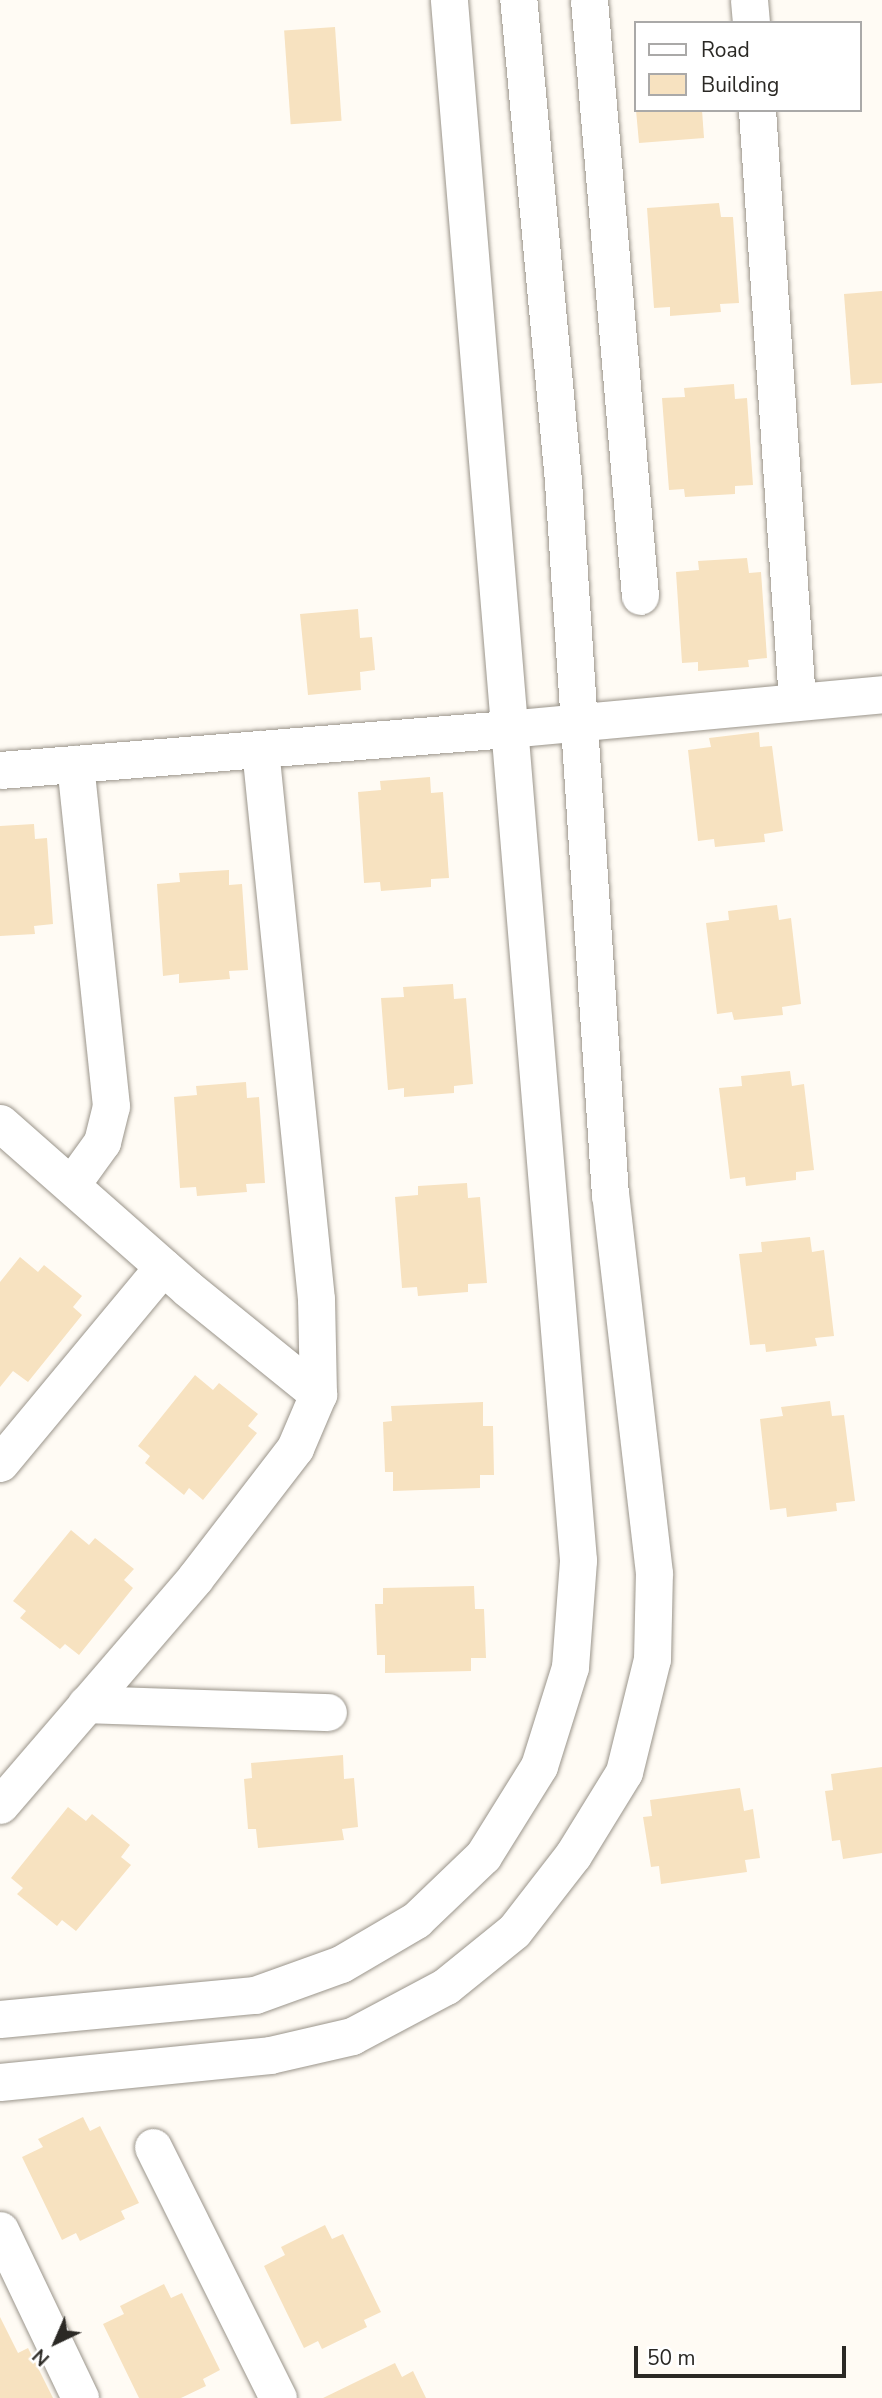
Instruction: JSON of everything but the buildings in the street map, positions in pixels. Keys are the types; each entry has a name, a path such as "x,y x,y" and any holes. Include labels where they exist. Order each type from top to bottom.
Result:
{"street":[{"path":"0,2019 255,1996 341,1964 416,1920 483,1856 539,1766 570,1667 578,1560 507,729 449,0"},
{"path":"0,2081 270,2055 352,2036 446,1986 513,1931 573,1855 624,1772 652,1659 654,1573 610,1195 563,481 518,0"},
{"path":"589,0 640,596"},
{"path":"750,0 751,21"},
{"path":"757,112 797,702"},
{"path":"0,770 579,723 882,694"},
{"path":"0,1805 195,1578 295,1448 318,1394 316,1299 260,749"},
{"path":"71,1185 102,1142 111,1105 75,764"},
{"path":"4,1134 71,1185 163,1267 318,1394"},
{"path":"0,1463 163,1267"},
{"path":"86,1704 328,1712"},
{"path":"153,2147 278,2398"},
{"path":"0,2230 80,2398"}]}
